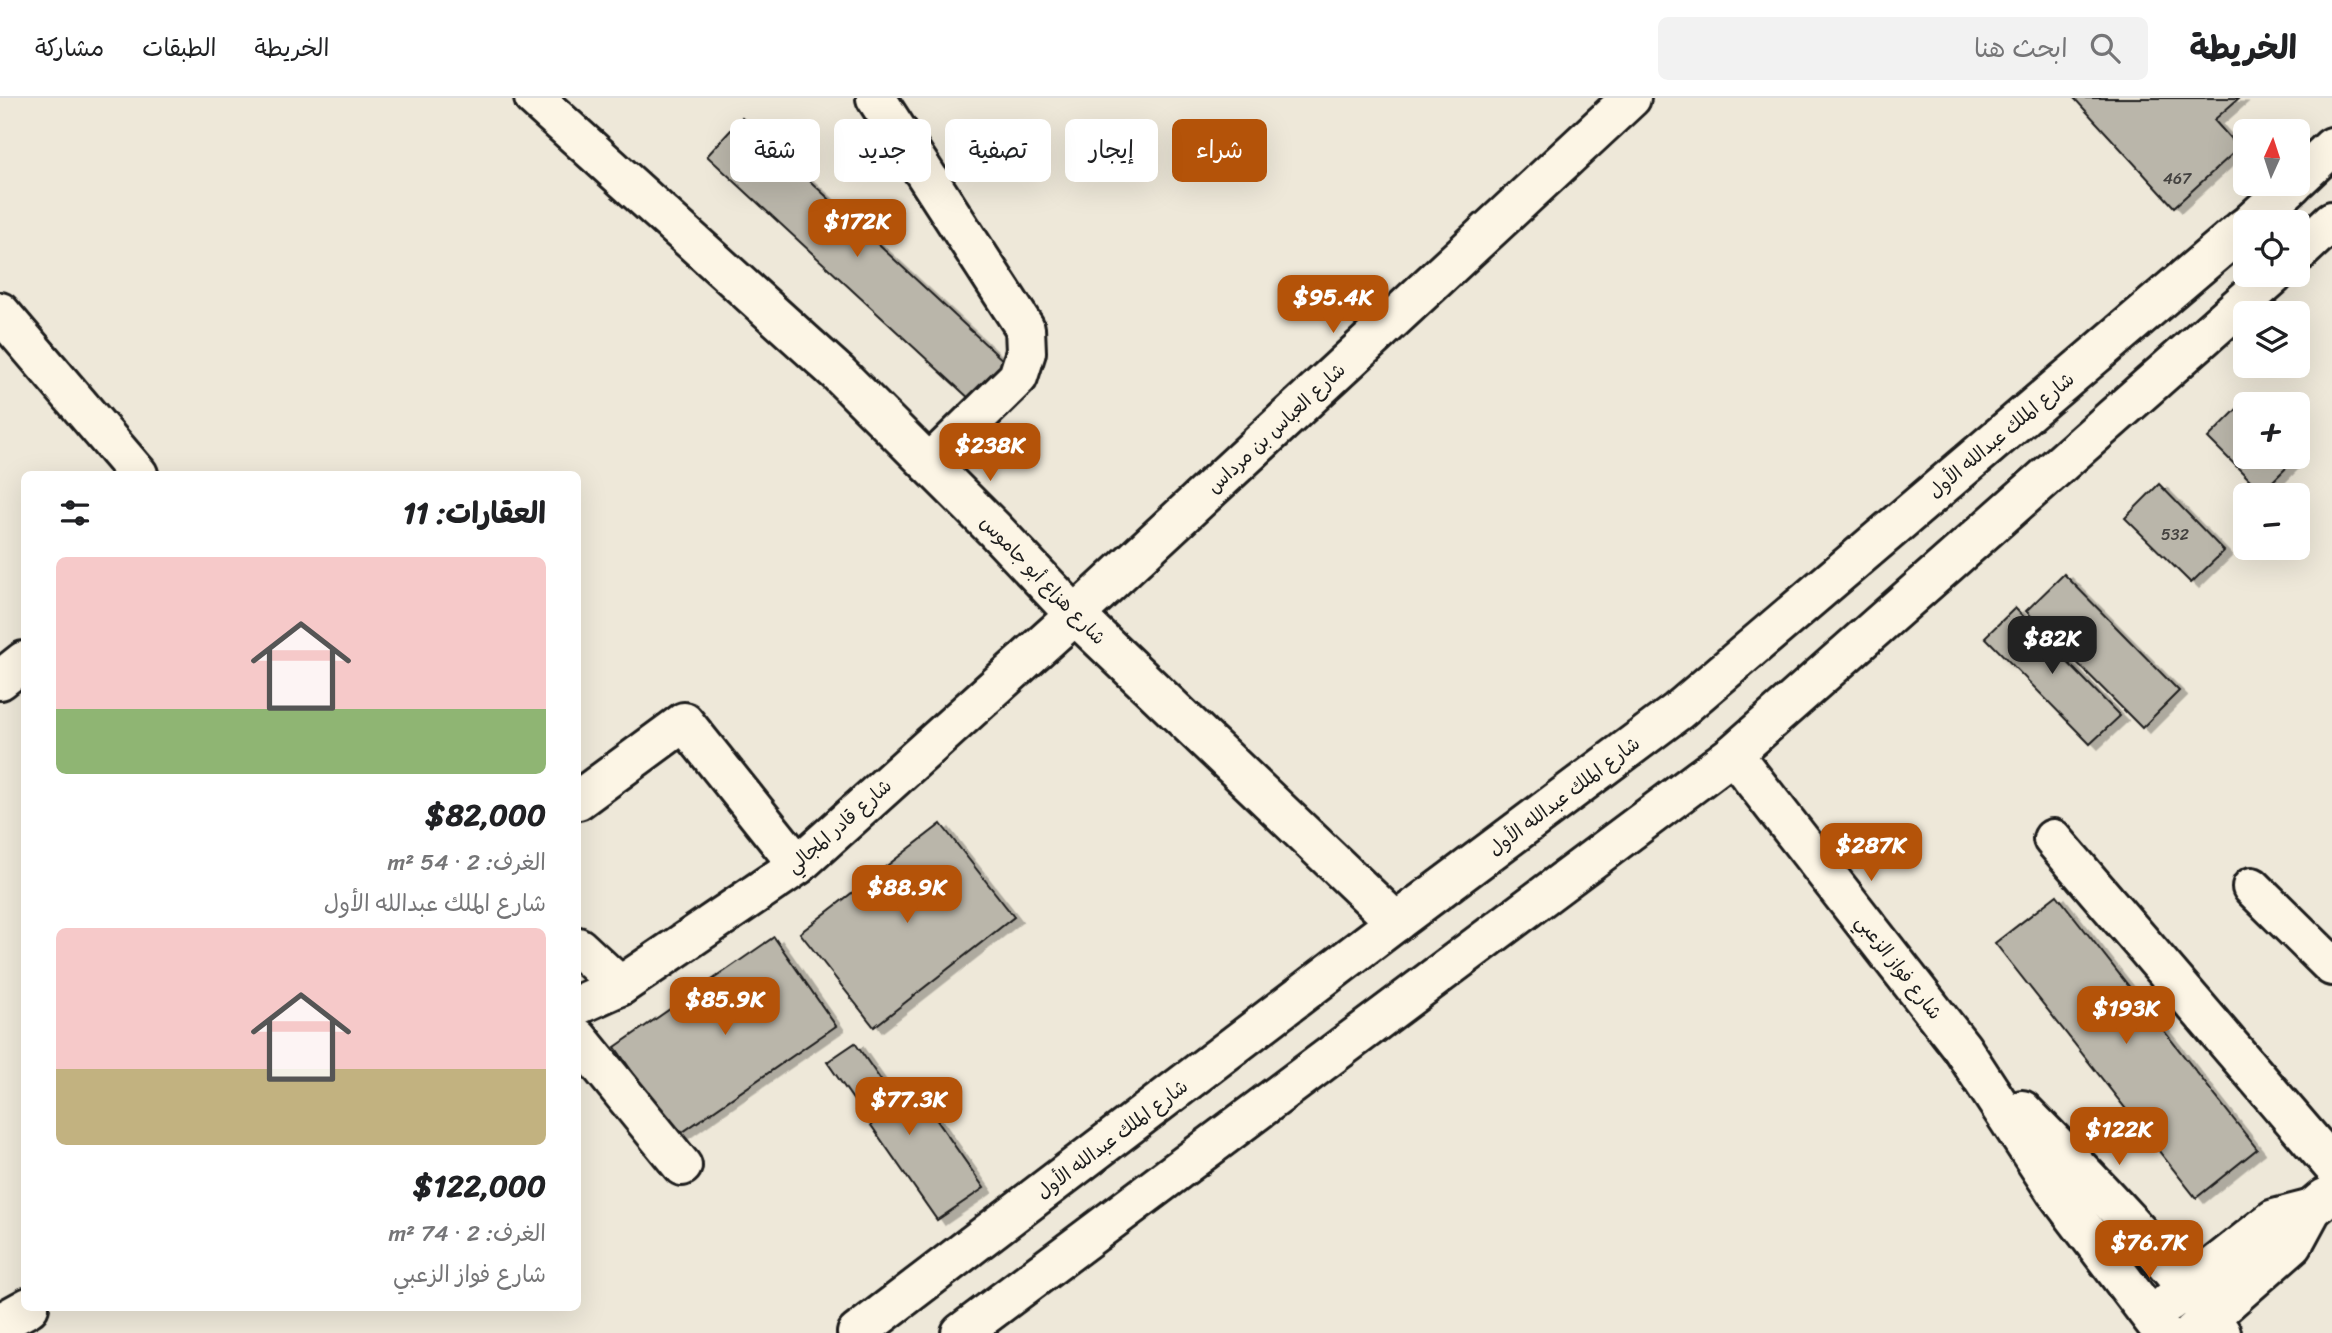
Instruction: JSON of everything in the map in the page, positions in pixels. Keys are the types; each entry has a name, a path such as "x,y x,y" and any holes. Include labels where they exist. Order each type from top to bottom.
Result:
{"street":[{"name":"شارع هزاع أبو جاموس","path":"534,98 838,373 1075,615 1396,922"},
{"path":"876,98 1025,328 1026,352 1018,377 929,464"},
{"name":"شارع العباس بن مرداس","path":"1075,615 1631,98"},
{"path":"2310,168 2332,147"},
{"path":"2264,210 2280,196"},
{"path":"2310,242 2332,221"},
{"name":"شارع الملك عبدالله الأول","path":"857,1333 1678,710 2233,237"},
{"path":"961,1333 1733,754 2260,287"},
{"path":"0,313 135,471"},
{"name":"شارع قادر المجالي","path":"581,1004 621,986 799,864 1075,615"},
{"path":"0,680 21,663"},
{"path":"581,798 684,722 799,864"},
{"name":"شارع فواز الزعبي","path":"1733,754 1962,1048 2056,1192 2150,1328"},
{"path":"2053,839 2332,1165"},
{"path":"2252,887 2332,966"},
{"path":"581,950 621,986"},
{"path":"581,1042 682,1166"},
{"name":"شارع فواز الزعبي","path":"1962,1048 2083,1172 2187,1286 2208,1328"},
{"path":"2150,1328 2187,1286 2274,1219 2322,1201"},
{"path":"2208,1328 2293,1244 2322,1201"},
{"path":"0,1323 22,1311"}],"building":[{"path":"2074,98 2239,98 2214,120 2233,141 2233,153 2174,207"},
{"path":"730,131 730,177 707,156"},
{"path":"735,182 811,182 1007,364 972,401"},
{"path":"2233,413 2233,463 2208,438"},
{"path":"2239,469 2285,469 2271,483 2253,483"},
{"path":"2159,484 2224,551 2191,583 2125,518"},
{"path":"2064,574 2179,691 2142,728 2026,611"},
{"path":"2015,608 2120,716 2090,744 1985,637"},
{"path":"941,824 1014,917 874,1027 800,933"},
{"path":"2057,895 2257,1149 2196,1198 1995,943"},
{"path":"774,937 836,1026 677,1136 615,1047"},
{"path":"855,1043 903,1112 922,1099 984,1188 937,1220 827,1062"}]}
